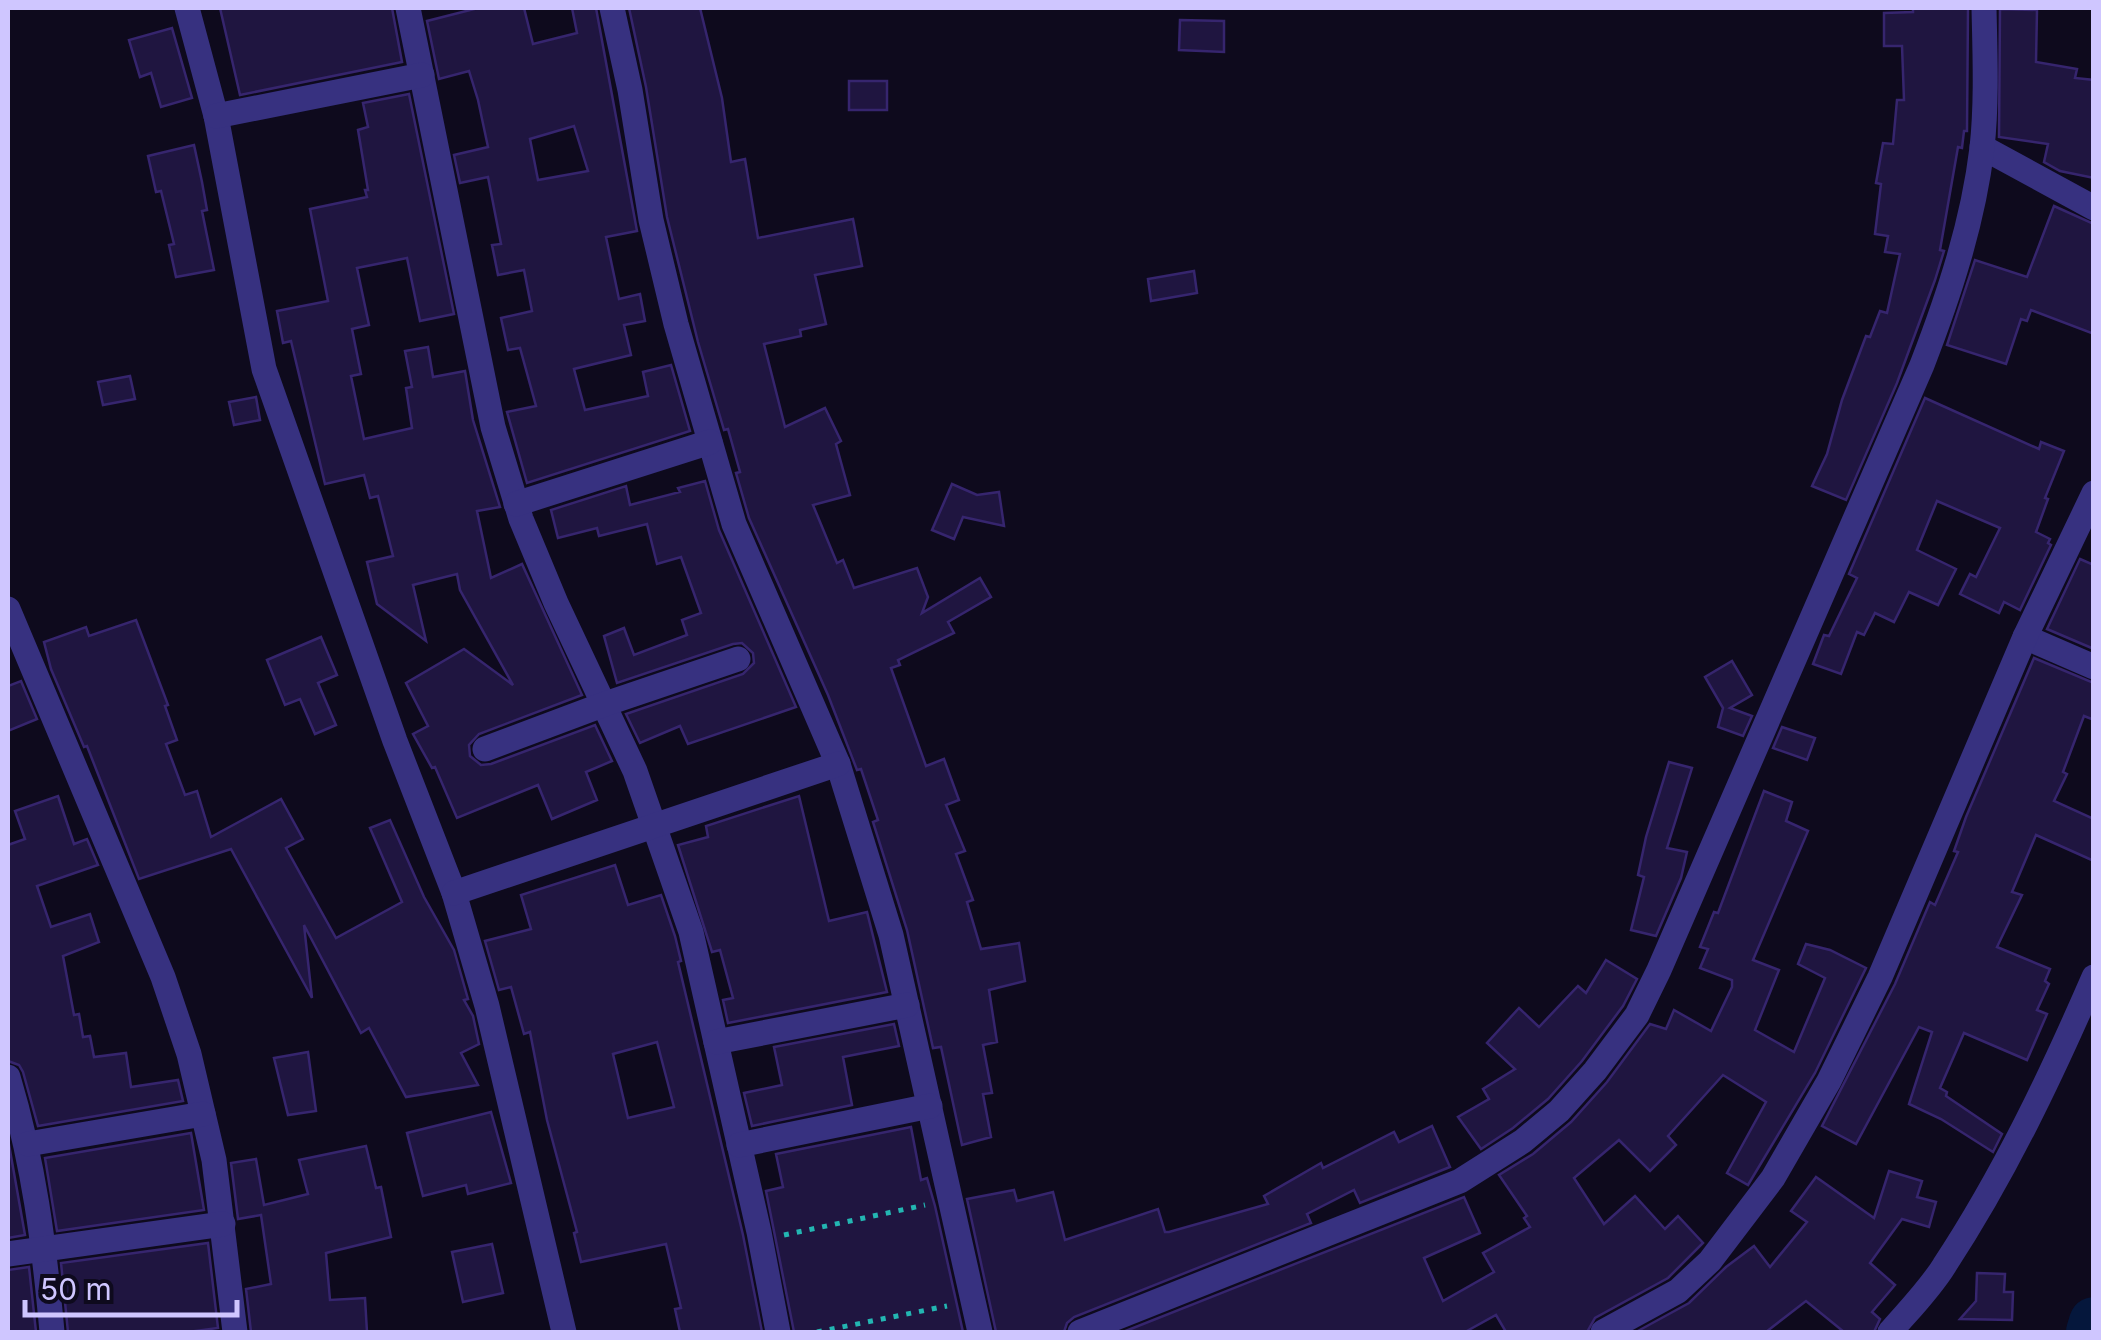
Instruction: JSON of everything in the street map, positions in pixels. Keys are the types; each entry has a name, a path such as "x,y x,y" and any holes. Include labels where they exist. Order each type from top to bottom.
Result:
{"street":[{"path":"186,8 216,116 264,369 394,741 454,893 487,1006 564,1332"},
{"path":"408,8 492,428 516,504 556,603 605,704 656,826 690,932 740,1145 778,1332"},
{"path":"612,8 651,220 676,324 734,524 838,764 891,935 980,1332"},
{"path":"1080,1332 1460,1182 1523,1141 1559,1110 1637,1014 1922,365 1952,281 1982,147 1984,8"},
{"path":"216,116 422,75"},
{"path":"1982,147 2094,208"},
{"path":"516,504 710,442"},
{"path":"1603,1332 1678,1291 1710,1261 1773,1178 1829,1081 1880,977 2025,637 2094,493"},
{"path":"8,608 16,650 163,977 189,1054 223,1224 235,1332"},
{"path":"2025,637 2094,667"},
{"path":"485,749 738,660"},
{"path":"454,893 838,764"},
{"path":"1890,1332 1943,1268 2010,1153 2054,1068 2094,977"},
{"path":"716,1042 907,1005"},
{"path":"8,1077 28,1144 45,1249 52,1332"},
{"path":"740,1145 930,1106"},
{"path":"28,1144 203,1114"},
{"path":"8,1254 223,1224"}],"path":[{"path":"760,1240 938,1202"},
{"path":"817,1332 950,1306"}],"building":[{"path":"220,8 392,8 402,62 240,95"},
{"path":"478,8 524,8 533,44 577,33 572,8 596,8 637,231 606,237 619,299 640,294 645,321 624,325 631,355 574,369 585,410 648,396 643,372 671,365 690,431 527,483 507,412 536,406 520,348 508,350 501,318 532,311 524,270 498,275 492,245 501,244 488,177 460,183 454,155 488,147 469,71 439,79 427,21","holes":["574,126 588,171 538,180 530,139"]},
{"path":"629,8 700,8 722,98 731,162 745,159 758,238 853,219 862,266 815,275 826,324 800,330 801,336 764,344 785,427 825,408 841,441 836,444 850,495 813,505 837,563 843,560 854,588 917,568 928,597 922,613 980,578 991,597 948,622 954,633 898,660 900,665 891,668 926,766 944,759 959,800 946,805 965,851 956,854 973,900 967,902 981,949 1019,943 1025,981 989,990 997,1042 983,1045 992,1093 983,1094 991,1137 962,1145 941,1047 933,1048 907,930 873,822 878,820 861,769 857,770 749,518 736,473 740,472 698,342 667,217"},
{"path":"1913,8 1968,8 1967,131 1962,148 1958,147 1940,250 1944,251 1935,280 1897,383 1846,500 1812,486 1827,454 1866,336 1870,337 1880,311 1887,313 1900,254 1885,252 1888,236 1875,234 1881,184 1876,183 1883,143 1893,144 1897,100 1904,100 1902,46 1884,46 1884,13 1913,12"},
{"path":"2000,9 2037,10 2036,62 2077,69 2075,78 2094,80 2094,178 2060,171 2044,162 2048,144 1999,137"},
{"path":"1180,20 1224,21 1224,52 1179,50"},
{"path":"172,28 192,98 161,107 151,73 140,77 129,40"},
{"path":"849,81 887,81 887,110 849,110"},
{"path":"409,94 454,314 420,321 407,258 357,268 369,325 352,329 361,374 351,376 364,439 412,428 406,388 412,387 405,351 428,347 433,377 465,371 473,420 500,507 477,511 491,578 522,564 582,695 479,734 469,745 470,756 481,765 491,764 595,725 612,761 586,772 597,800 552,819 538,785 457,818 435,767 432,768 413,734 428,726 406,683 464,649 513,685 460,590 457,574 413,585 426,641 377,604 367,562 393,556 378,496 370,498 364,475 325,484 291,341 283,343 277,311 328,301 310,209 367,197 358,130 368,127 363,103"},
{"path":"194,145 214,270 176,277 169,245 174,244 148,156"},
{"path":"2054,206 2094,224 2094,334 2031,310 2027,321 2021,319 2006,364 1947,345 1975,260 2027,277"},
{"path":"1194,271 1197,293 1151,301 1148,279"},
{"path":"130,376 135,399 103,405 98,382"},
{"path":"256,397 260,420 234,425 229,402"},
{"path":"1925,398 2039,449 2041,442 2064,451 2036,532 2050,539 2051,545 2020,610 2004,602 1999,613 1960,594 1970,574 1976,577 2000,528 1937,501 1917,550 1956,569 1938,605 1909,592 1894,622 1875,613 1864,635 1857,632 1841,674 1813,664 1824,635 1829,636 1857,578 1849,574"},
{"path":"705,481 719,530 796,707 688,744 680,726 640,743 626,714 743,674 754,663 753,653 742,643 733,644 617,683 604,636 624,628 634,655 687,635 682,620 701,613 681,557 657,564 647,524 599,536 597,528 558,538 551,510 626,486 630,505"},
{"path":"952,484 977,495 999,492 1004,526 963,517 954,539 932,530"},
{"path":"2080,559 2094,565 2094,649 2047,629"},
{"path":"136,620 177,740 166,744 185,795 197,791 211,837 281,799 303,839 286,848 336,938 402,902 370,828 390,820 424,897 454,950 468,999 464,1000 473,1016 479,1044 461,1053 478,1085 406,1097 369,1028 361,1033 304,925 312,998 231,849 139,879 87,746 84,747 51,669 44,642 86,627 89,636"},
{"path":"321,637 337,675 318,683 336,725 315,734 300,699 285,705 267,660"},
{"path":"2034,658 2094,683 2094,720 2084,716 2063,772 2067,774 2054,801 2094,819 2094,861 2036,835 2012,892 2022,895 1997,947 2050,969 2045,981 2049,984 2037,1010 2047,1014 2027,1060 1964,1033 1940,1088 2002,1134 1993,1152 1909,1104 1932,1032 1919,1027 1856,1144 1822,1126 1895,984 1930,902 1935,905 1958,852 1954,851 1966,817"},
{"path":"1732,661 1752,695 1730,708 1752,716 1743,736 1718,727 1723,708 1705,677"},
{"path":"21,681 37,719 8,731 8,686"},
{"path":"1782,727 1815,738 1807,760 1773,748"},
{"path":"1669,762 1692,768 1667,848 1687,852 1681,878 1656,936 1631,930 1644,877 1638,875 1646,837"},
{"path":"1764,791 1792,802 1786,821 1808,831 1753,960 1779,970 1755,1030 1794,1052 1825,978 1798,964 1806,944 1830,950 1866,968 1815,1073 1748,1185 1727,1173 1766,1102 1723,1075 1668,1136 1676,1145 1650,1171 1619,1140 1574,1178 1604,1224 1635,1196 1665,1229 1678,1216 1703,1243 1668,1278 1595,1318 1587,1332 1506,1332 1496,1315 1465,1332 1123,1332 1464,1197 1480,1233 1424,1258 1443,1301 1494,1272 1483,1253 1530,1227 1524,1218 1527,1216 1499,1175 1533,1154 1571,1122 1650,1024 1666,1029 1674,1010 1711,1031 1732,980 1700,968 1708,949 1700,947 1714,912 1718,913"},
{"path":"58,796 74,844 87,839 98,865 37,886 51,927 90,914 99,942 63,956 74,1015 79,1014 83,1037 90,1036 94,1057 126,1053 131,1087 178,1080 183,1101 38,1126 23,1072 19,1065 8,1061 8,845 25,839 15,811"},
{"path":"799,796 829,921 867,912 887,992 728,1023 723,1000 733,998 720,950 712,952 678,845 708,837 706,826"},
{"path":"615,865 628,905 661,895 681,961 678,962 762,1332 680,1332 675,1309 681,1308 666,1244 581,1262 530,1032 524,1034 511,987 499,990 485,941 531,929 521,895","holes":["657,1042 674,1107 628,1118 613,1054"]},
{"path":"1606,960 1637,979 1623,1006 1548,1099 1481,1149 1458,1117 1489,1099 1483,1089 1515,1069 1487,1043 1519,1008 1539,1027 1578,986 1586,993"},
{"path":"894,1024 899,1046 843,1057 852,1105 752,1126 744,1093 782,1085 774,1047"},
{"path":"308,1052 316,1111 288,1115 274,1058"},
{"path":"491,1112 511,1183 468,1194 466,1185 423,1196 407,1133"},
{"path":"1432,1126 1450,1167 1360,1203 1354,1190 1307,1214 1311,1223 1074,1317 1064,1332 996,1332 967,1199 1014,1190 1017,1201 1053,1192 1065,1240 1158,1209 1165,1232 1169,1232 1268,1204 1264,1196 1321,1163 1323,1168 1394,1132 1399,1142"},
{"path":"911,1127 921,1180 927,1178 935,1206 963,1332 794,1332 766,1191 783,1187 776,1154"},
{"path":"191,1133 204,1210 57,1231 45,1158"},
{"path":"8,1139 25,1235 8,1238"},
{"path":"366,1146 376,1188 381,1187 391,1237 326,1253 330,1300 365,1298 367,1332 251,1332 246,1289 271,1284 261,1215 238,1219 231,1163 256,1159 264,1205 308,1194 299,1160"},
{"path":"1889,1171 1922,1181 1917,1197 1936,1202 1929,1227 1902,1219 1870,1263 1895,1285 1872,1312 1880,1319 1874,1332 1844,1332 1806,1301 1766,1332 1636,1332 1689,1303 1754,1246 1770,1267 1807,1222 1791,1211 1816,1177 1874,1218"},
{"path":"208,1243 218,1328 188,1332 68,1332 61,1263"},
{"path":"492,1244 503,1293 463,1302 452,1252"},
{"path":"29,1267 36,1332 8,1332 8,1270"},
{"path":"1977,1273 2005,1274 2004,1292 2013,1292 2012,1320 1960,1319 1976,1301"}],"waterway":[{"path":"2091,1332 2094,1322"}]}
